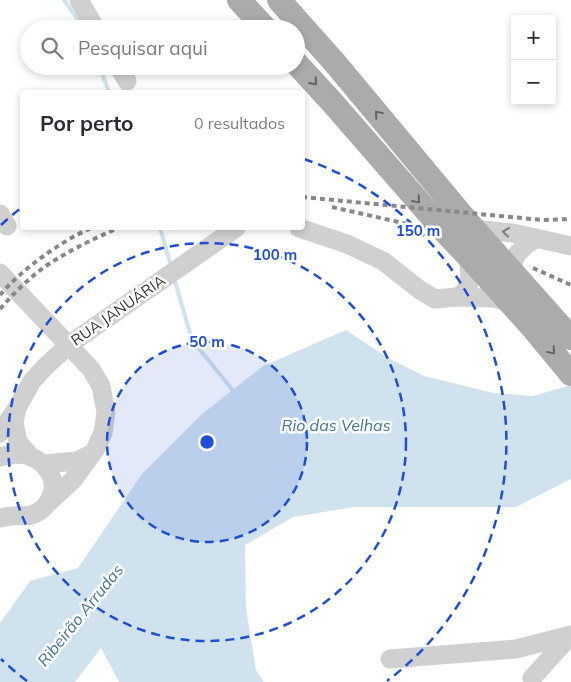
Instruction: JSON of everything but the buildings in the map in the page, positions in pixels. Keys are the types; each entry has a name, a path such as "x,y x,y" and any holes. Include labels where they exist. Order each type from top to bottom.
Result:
{"main road":[{"path":"239,0 258,20"},
{"path":"279,0 297,20"},
{"path":"305,29 510,269 571,374"},
{"path":"305,72 510,303 571,338"}],"street":[{"path":"79,0 91,20"},
{"path":"470,224 571,246"},
{"name":"RUA JANUÁRIA","path":"0,433 17,408 32,380 70,344 233,230"},
{"path":"305,230 347,244 383,262 435,299 456,297 494,298 510,303"},
{"path":"510,269 517,254 537,238"},
{"path":"456,297 461,295 467,288 471,276 468,256"},
{"path":"0,273 91,369 101,386 106,412 103,433 94,452 73,480 38,513 26,517 4,514"},
{"name":"RUA JANUÁRIA","path":"17,408 14,422 18,442 50,472 53,483 52,494 48,504"},
{"path":"0,457 10,454 21,454 37,460 77,461 94,452"},
{"path":"390,659 516,649 570,636"},
{"path":"532,678 570,636"}],"water":[{"name":"Rio das Velhas","path":"346,330 388,358 424,376 494,393 533,396 571,385 571,479 516,507 354,507 293,517 245,545 246,609 256,670 264,682 119,682 101,648 75,682 0,682 0,623 30,581 78,568 142,474 202,414 263,366"}],"waterway":[{"path":"64,0 78,20"},
{"path":"102,75 108,90"},
{"path":"161,230 171,266"},
{"path":"174,278 192,340 235,393"}],"railway":[{"path":"305,197 542,220 571,219"},
{"path":"332,207 434,230"},
{"path":"0,295 42,257 67,240 87,230"},
{"path":"0,309 22,286 46,266 63,255 114,230"},
{"path":"533,268 571,285"}],"water label":[{"name":"Ribeirão Arrudas","path":"80,615"}]}
